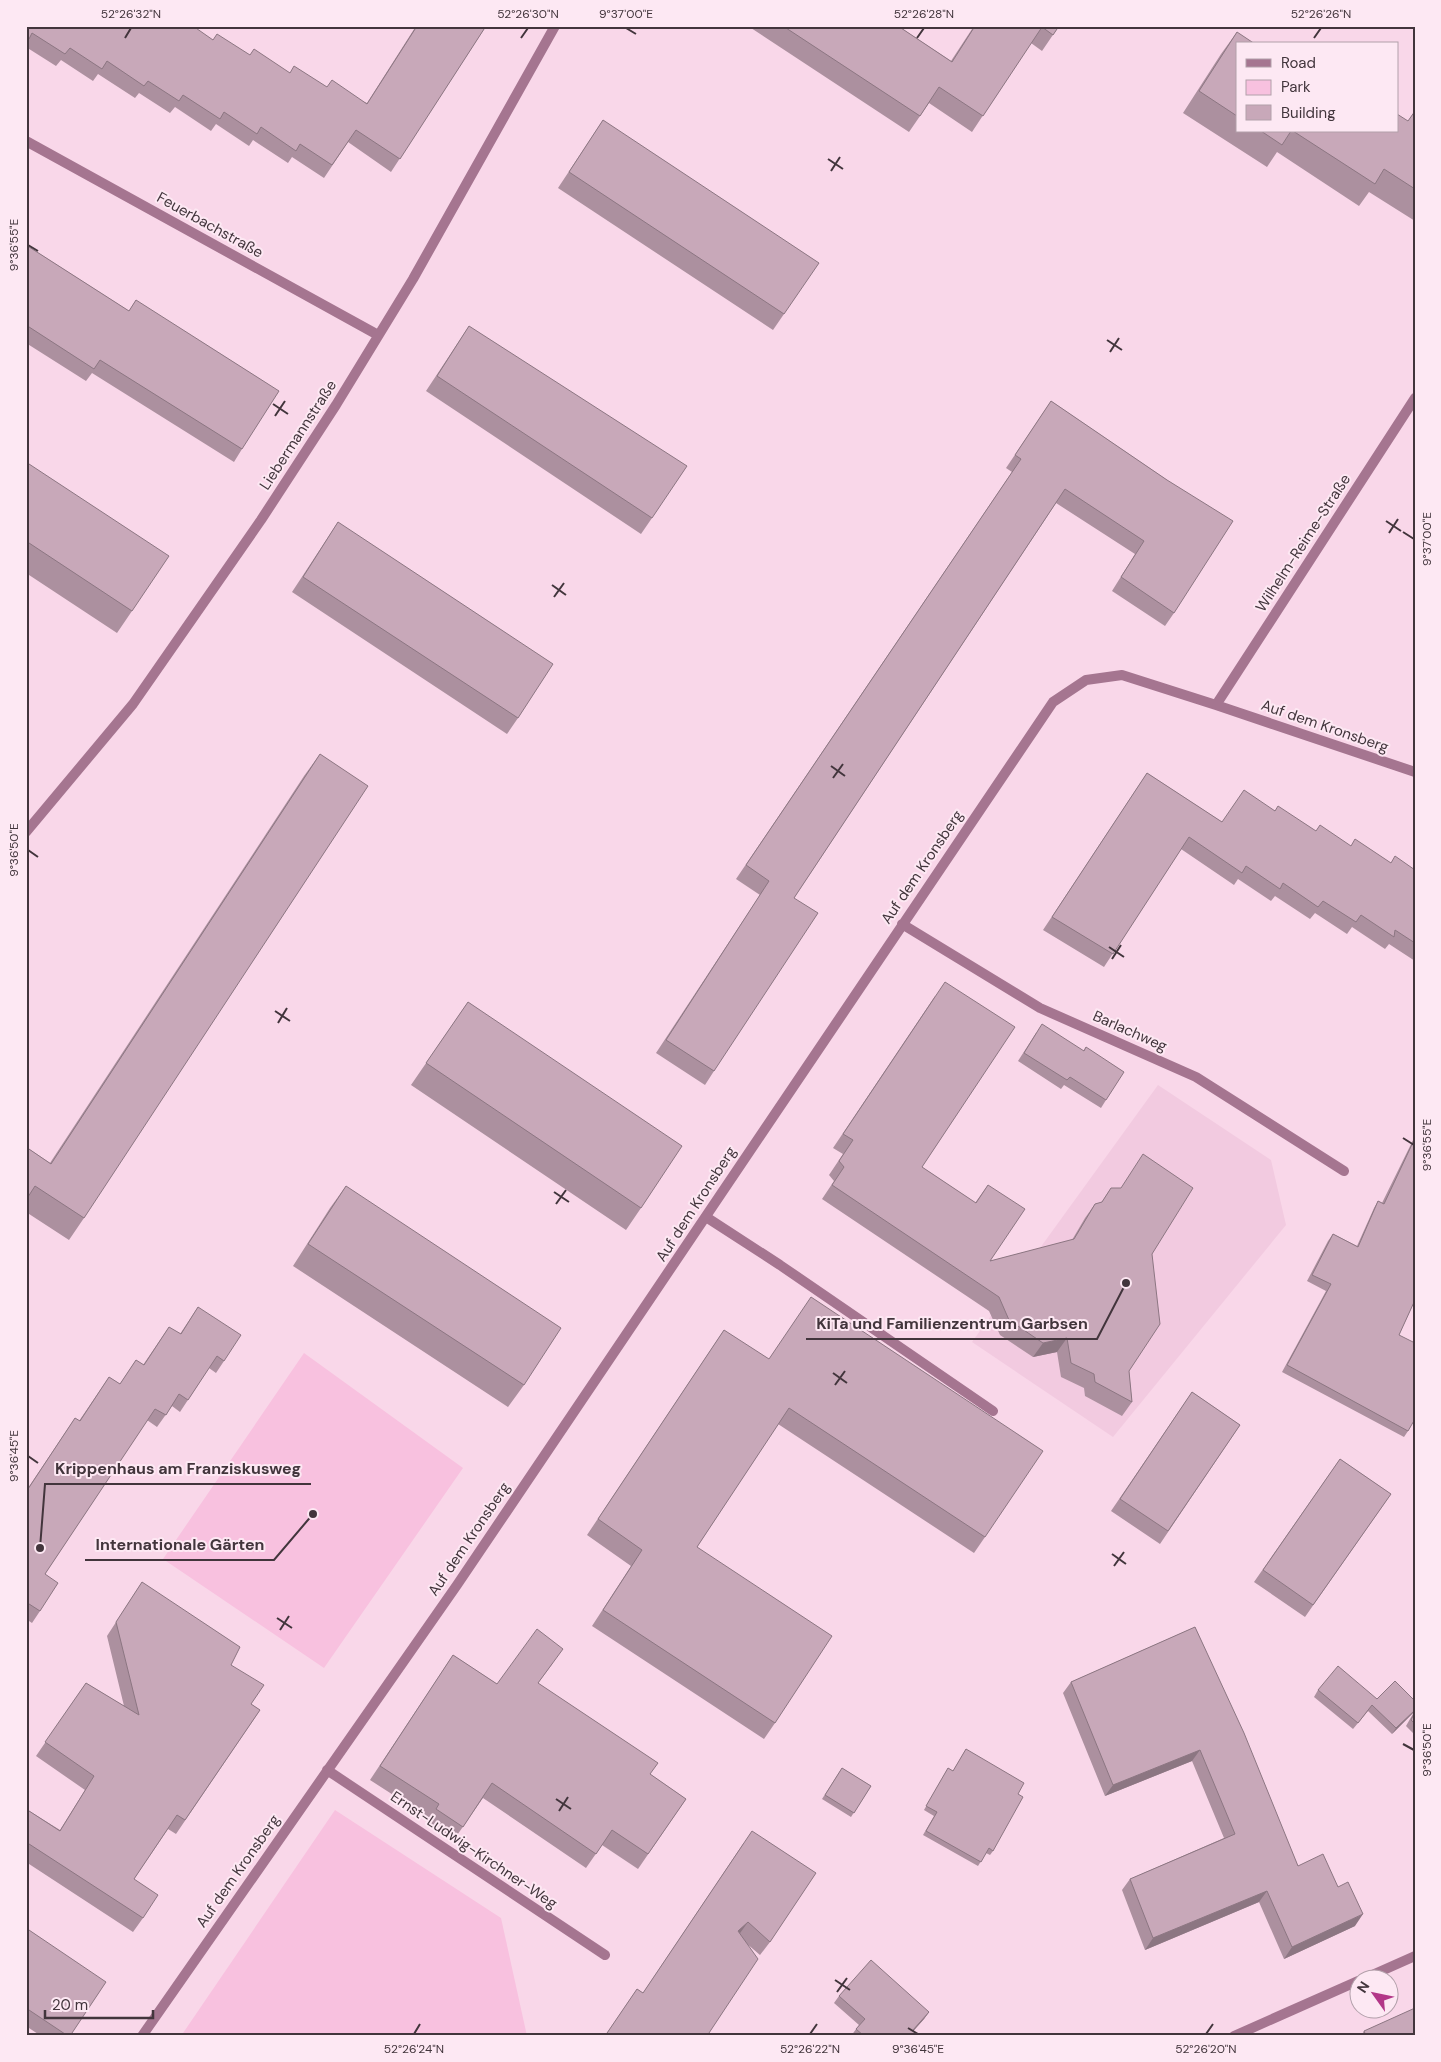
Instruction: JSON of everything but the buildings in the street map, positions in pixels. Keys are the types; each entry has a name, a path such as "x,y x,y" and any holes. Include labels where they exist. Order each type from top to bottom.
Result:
{"street":[{"name":"Liebermannstraße","path":"26,832 128,711 261,520 336,405 427,255 555,26"},
{"name":"Feuerbachstraße","path":"26,141 378,335"},
{"name":"Wilhelm-Reime-Straße","path":"1216,705 1415,398"},
{"name":"Auf dem Kronsberg","path":"142,2036 462,1577 1053,702 1086,680 1122,675 1415,772"},
{"name":"Barlachweg","path":"902,924 1040,1008 1196,1077 1344,1171"},
{"path":"706,1217 780,1264 993,1410"},
{"name":"Ernst-Ludwig-Kirchner-Weg","path":"327,1770 605,1955"},
{"path":"1383,1970 1415,1956"},
{"path":"1234,2036 1348,1985"}],"shaded area":[{"path":"1158,1085 1271,1160 1286,1225 1113,1437 972,1342"}],"green space":[{"path":"304,1353 463,1468 324,1668 163,1559"},
{"path":"335,1810 501,1918 527,2036 181,2036"}],"place":[{"name":"KiTa und Familienzentrum Garbsen","path":"1126,1283"},
{"name":"Internationale Gärten","path":"313,1514"},
{"name":"Krippenhaus am Franziskusweg","path":"40,1548"}]}
